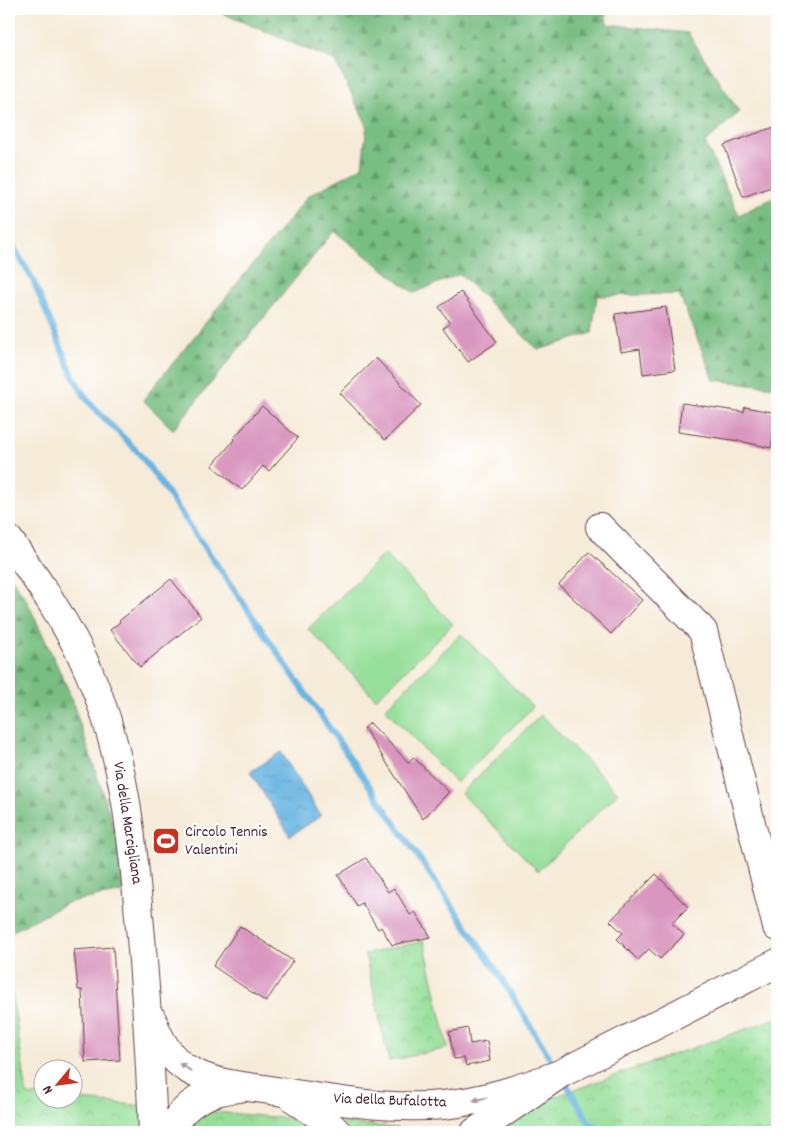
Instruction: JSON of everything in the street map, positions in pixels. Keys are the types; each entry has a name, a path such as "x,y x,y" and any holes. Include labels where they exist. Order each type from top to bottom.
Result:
{"street":[{"path":"600,527 703,631 777,926"},
{"name":"Via della Marcigliana","path":"9,540 76,644 96,689 113,740 131,828 147,998 153,1132"},
{"name":"Via della Bufalotta","path":"474,1132 560,1074 777,963"},
{"path":"147,998 158,1033 163,1044 174,1059 191,1071 208,1078 248,1087"},
{"name":"Via della Bufalotta","path":"248,1087 326,1100 377,1104 442,1105 501,1094 560,1074"},
{"path":"168,1132 180,1113 191,1103 222,1089 248,1087"},
{"path":"283,1092 325,1120 337,1132"}],"green space":[{"path":"212,9 604,9 607,24 688,33 739,112 705,143 739,215 777,196 777,387 714,380 679,294 597,296 592,333 538,350 460,274 414,293 334,231 173,430 143,400 308,196 362,167 367,125 335,61"},
{"path":"384,554 453,624 376,699 308,629"},
{"path":"9,574 27,601 69,691 120,845 123,892 69,902 9,933"},
{"path":"461,634 533,707 456,783 385,709"},
{"path":"541,715 618,793 538,871 461,793"},
{"path":"424,941 448,1048 389,1061 365,954"},
{"path":"9,973 27,1095 32,1095 32,1108 82,1108 82,1100 442,1132 9,1132"},
{"path":"777,1018 777,1132 455,1132"}],"water":[{"path":"281,752 321,816 290,836 250,772"}],"building":[{"path":"777,126 777,185 743,197 724,145"},
{"path":"461,292 497,342 468,362 443,328 450,323 439,307"},
{"path":"666,307 675,370 643,374 640,349 621,352 615,314"},
{"path":"376,358 421,405 385,440 340,393"},
{"path":"682,403 744,412 745,407 777,413 771,448 678,432"},
{"path":"262,406 298,438 269,471 263,466 242,490 212,466"},
{"path":"589,552 642,600 611,634 559,585"},
{"path":"171,579 201,617 140,667 110,630"},
{"path":"370,723 409,763 413,757 449,792 423,819 364,728"},
{"path":"366,858 388,892 394,888 410,915 415,912 431,937 392,945 381,927 378,929 362,903 357,906 338,875"},
{"path":"656,874 688,907 672,923 684,935 660,959 649,949 638,960 617,939 623,933 610,921"},
{"path":"240,926 293,961 266,1002 213,966"},
{"path":"113,947 120,1060 85,1062 82,990 78,990 74,950"},
{"path":"468,1028 470,1044 487,1041 490,1061 466,1066 464,1058 454,1059 449,1032"}],"waterway":[{"path":"9,239 33,280 73,376 86,398 139,453 157,478 497,971 556,1068"},
{"path":"564,1080 589,1122 601,1132"}],"place":[{"name":"Circolo Tennis Valentini","path":"166,841"}]}
